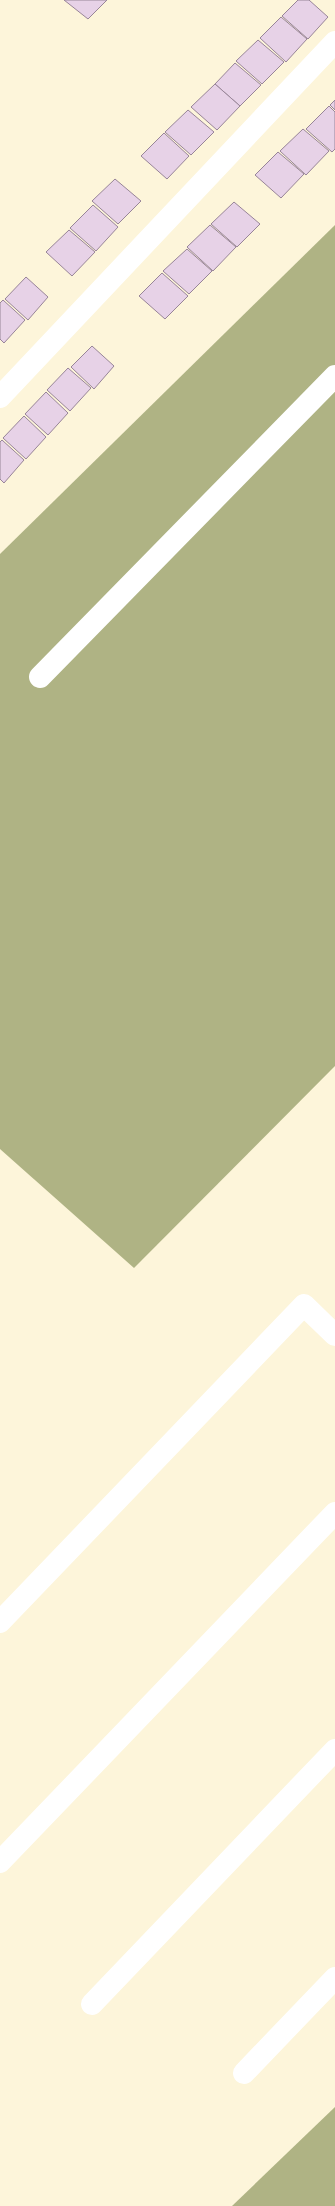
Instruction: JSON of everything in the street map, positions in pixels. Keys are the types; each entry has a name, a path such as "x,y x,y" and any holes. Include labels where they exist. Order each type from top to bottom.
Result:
{"street":[{"path":"0,397 335,42"},
{"path":"40,677 335,376"},
{"path":"0,1622 304,1305 335,1335"},
{"path":"0,1862 335,1513"},
{"path":"92,2004 335,1750"},
{"path":"244,2073 335,1978"}],"green space":[{"path":"335,225 335,1066 134,1268 0,1149 0,554"},
{"path":"335,2107 335,2206 232,2206"}],"building":[{"path":"64,0 107,0 88,19"},
{"path":"298,0 309,0 328,17 308,39 282,16"},
{"path":"281,17 307,39 286,62 260,38"},
{"path":"258,40 284,62 262,84 236,61"},
{"path":"235,63 261,85 240,106 215,84"},
{"path":"215,84 240,106 217,130 191,107"},
{"path":"335,100 335,110 330,105"},
{"path":"329,106 335,112 335,149 332,152 306,129"},
{"path":"188,110 214,132 191,155 165,132"},
{"path":"303,129 329,151 306,175 280,151"},
{"path":"164,133 189,156 167,179 141,156"},
{"path":"278,152 304,174 281,198 255,175"},
{"path":"115,179 141,201 118,224 92,201"},
{"path":"234,202 260,224 237,247 211,224"},
{"path":"93,205 118,227 96,251 70,228"},
{"path":"210,225 236,247 213,271 187,247"},
{"path":"69,230 95,252 72,276 46,252"},
{"path":"187,249 212,271 189,294 163,271"},
{"path":"162,273 188,296 165,319 139,296"},
{"path":"26,277 48,297 28,320 5,299"},
{"path":"3,300 25,320 4,343 0,339 0,303"},
{"path":"92,346 114,366 94,389 71,367"},
{"path":"68,368 91,388 70,411 47,390"},
{"path":"46,392 68,413 48,435 25,414"},
{"path":"24,416 46,437 26,459 3,438"},
{"path":"2,440 24,460 4,483 0,479 0,442"}]}
